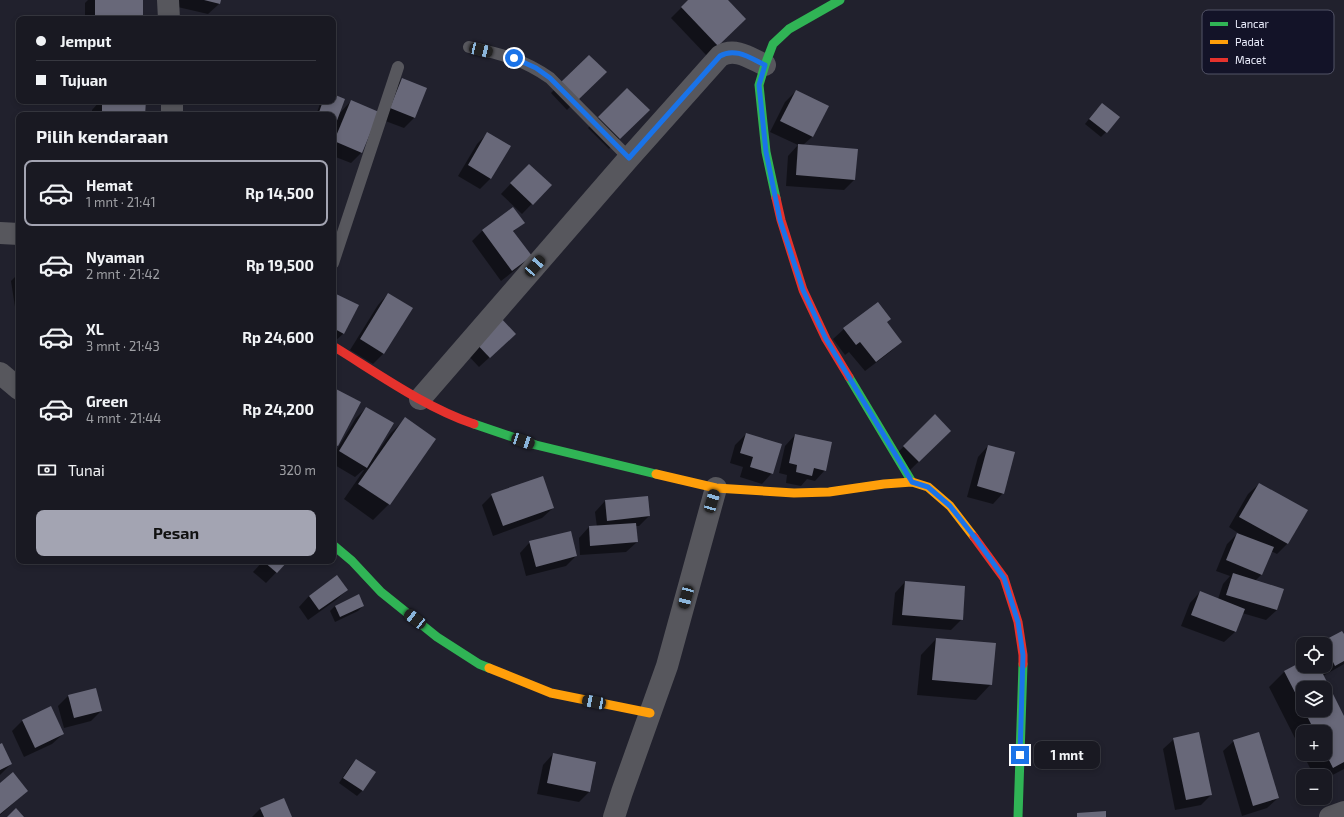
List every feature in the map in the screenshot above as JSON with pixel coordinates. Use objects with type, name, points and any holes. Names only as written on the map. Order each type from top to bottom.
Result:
[{"type":"street","points":[[168,0],[169,16]]},
{"type":"street","points":[[840,0],[789,29],[773,44],[759,85],[766,152],[780,220],[803,290],[826,339],[912,482]]},
{"type":"street","points":[[420,399],[629,158],[720,56],[727,52],[735,52],[765,65]]},
{"type":"street","points":[[0,233],[16,234]]},
{"type":"street","points":[[336,348],[420,399],[459,419],[536,445],[716,488],[794,493],[829,492],[884,484],[912,482],[928,487],[950,506],[1004,578],[1018,622],[1023,655],[1018,817]]},
{"type":"street","points":[[0,373],[16,386]]},
{"type":"street","points":[[614,817],[667,666],[716,488]]},
{"type":"street","points":[[336,548],[352,561],[381,592],[437,636],[479,664],[551,693],[650,713]]},
{"type":"street","points":[[1330,817],[1344,812]]},
{"type":"lane","points":[[469,47],[505,55],[522,61],[541,71],[550,78],[629,158]]},
{"type":"lane","points":[[336,253],[398,67]]},
{"type":"building","points":[[95,0],[143,0],[143,16],[95,16]]},
{"type":"building","points":[[204,0],[221,0],[220,4]]},
{"type":"building","points":[[688,0],[728,0],[746,19],[718,46],[681,7]]},
{"type":"building","points":[[589,55],[607,72],[578,100],[561,82]]},
{"type":"building","points":[[402,78],[427,88],[415,118],[390,108]]},
{"type":"building","points":[[627,88],[650,110],[620,139],[598,117]]},
{"type":"building","points":[[796,90],[829,106],[813,137],[780,121]]},
{"type":"building","points":[[336,95],[345,99],[336,123],[336,112],[319,112],[322,104],[336,104]]},
{"type":"building","points":[[351,100],[379,112],[362,153],[336,142],[336,136]]},
{"type":"building","points":[[1102,103],[1120,117],[1107,133],[1089,119]]},
{"type":"building","points":[[102,104],[146,104],[145,112],[102,112]]},
{"type":"building","points":[[487,132],[511,146],[491,179],[468,165]]},
{"type":"building","points":[[798,144],[858,149],[855,180],[796,175]]},
{"type":"building","points":[[529,164],[552,185],[533,205],[510,183]]},
{"type":"building","points":[[513,207],[525,223],[513,231],[532,256],[512,271],[482,230]]},
{"type":"building","points":[[388,293],[413,308],[384,354],[360,339]]},
{"type":"building","points":[[336,294],[359,305],[344,334],[336,330]]},
{"type":"building","points":[[878,302],[891,319],[887,322],[902,342],[876,362],[860,342],[856,345],[843,328]]},
{"type":"building","points":[[499,316],[516,334],[490,358],[472,339]]},
{"type":"building","points":[[336,389],[361,402],[338,446],[336,445]]},
{"type":"building","points":[[366,407],[394,423],[367,468],[339,451]]},
{"type":"building","points":[[935,414],[951,431],[919,462],[903,446]]},
{"type":"building","points":[[405,417],[436,439],[390,505],[358,484]]},
{"type":"building","points":[[746,433],[782,444],[773,474],[750,467],[753,457],[740,453]]},
{"type":"building","points":[[795,434],[832,442],[826,471],[814,468],[812,476],[796,472],[797,465],[789,463]]},
{"type":"building","points":[[988,445],[1015,452],[1004,494],[977,486]]},
{"type":"building","points":[[543,476],[554,508],[503,526],[491,494]]},
{"type":"building","points":[[1259,483],[1308,510],[1288,544],[1239,517]]},
{"type":"building","points":[[648,496],[650,516],[607,521],[605,500]]},
{"type":"building","points":[[636,523],[638,542],[590,546],[589,526]]},
{"type":"building","points":[[571,531],[577,556],[536,567],[529,541]]},
{"type":"building","points":[[1237,533],[1274,547],[1262,575],[1226,560]]},
{"type":"building","points":[[266,564],[285,564],[277,573]]},
{"type":"building","points":[[1233,573],[1284,589],[1277,610],[1226,595]]},
{"type":"building","points":[[337,575],[348,590],[319,610],[309,596]]},
{"type":"building","points":[[905,581],[965,586],[963,620],[902,615]]},
{"type":"building","points":[[1200,591],[1245,609],[1236,632],[1191,615]]},
{"type":"building","points":[[359,594],[364,606],[340,617],[335,606]]},
{"type":"building","points":[[1342,631],[1344,634],[1344,661],[1335,666],[1332,660],[1332,637],[1331,637]]},
{"type":"building","points":[[936,638],[996,643],[992,685],[932,680]]},
{"type":"building","points":[[1296,665],[1296,673],[1322,673],[1326,681],[1296,681],[1296,694],[1284,671]]},
{"type":"building","points":[[96,688],[102,711],[74,718],[68,695]]},
{"type":"building","points":[[1332,692],[1344,716],[1344,762],[1333,768],[1330,761],[1332,761],[1332,725],[1312,725],[1308,717],[1332,717]]},
{"type":"building","points":[[51,706],[64,734],[35,748],[22,720]]},
{"type":"building","points":[[1199,732],[1212,795],[1186,800],[1173,738]]},
{"type":"building","points":[[1259,732],[1279,798],[1253,806],[1233,740]]},
{"type":"building","points":[[2,743],[12,764],[0,770],[0,744]]},
{"type":"building","points":[[553,753],[596,762],[590,792],[547,783]]},
{"type":"building","points":[[356,759],[376,772],[363,791],[343,778]]},
{"type":"building","points":[[13,772],[28,791],[0,814],[0,783]]},
{"type":"building","points":[[284,798],[292,817],[264,817],[260,808]]},
{"type":"building","points":[[16,808],[24,817],[7,817]]},
{"type":"building","points":[[1106,811],[1106,817],[1077,817],[1077,813]]},
{"type":"traffic: fast","points":[[776,198],[766,152],[759,85],[765,65],[773,44],[789,29],[840,0]]},
{"type":"traffic: fast","points":[[849,377],[912,482]]},
{"type":"traffic: fast","points":[[474,424],[536,445],[656,474]]},
{"type":"traffic: fast","points":[[336,548],[352,561],[381,592],[437,637],[479,664],[489,668]]},
{"type":"traffic: fast","points":[[1018,817],[1023,664]]},
{"type":"traffic: slow","points":[[656,474],[716,488],[794,493],[829,492],[884,484],[912,482],[928,487],[950,506],[974,537]]},
{"type":"traffic: slow","points":[[489,668],[551,693],[650,713]]},
{"type":"traffic: jam","points":[[776,198],[781,220],[803,290],[826,339],[849,377]]},
{"type":"traffic: jam","points":[[336,348],[438,409],[474,424]]},
{"type":"traffic: jam","points":[[974,537],[1004,578],[1018,622],[1023,664]]},
{"type":"route","points":[[514,58],[536,68],[550,78],[629,158],[720,56],[727,52],[735,52],[765,65],[759,85],[766,152],[780,220],[803,290],[826,339],[912,482],[928,487],[950,506],[1004,578],[1018,622],[1023,655],[1020,755]]}]
